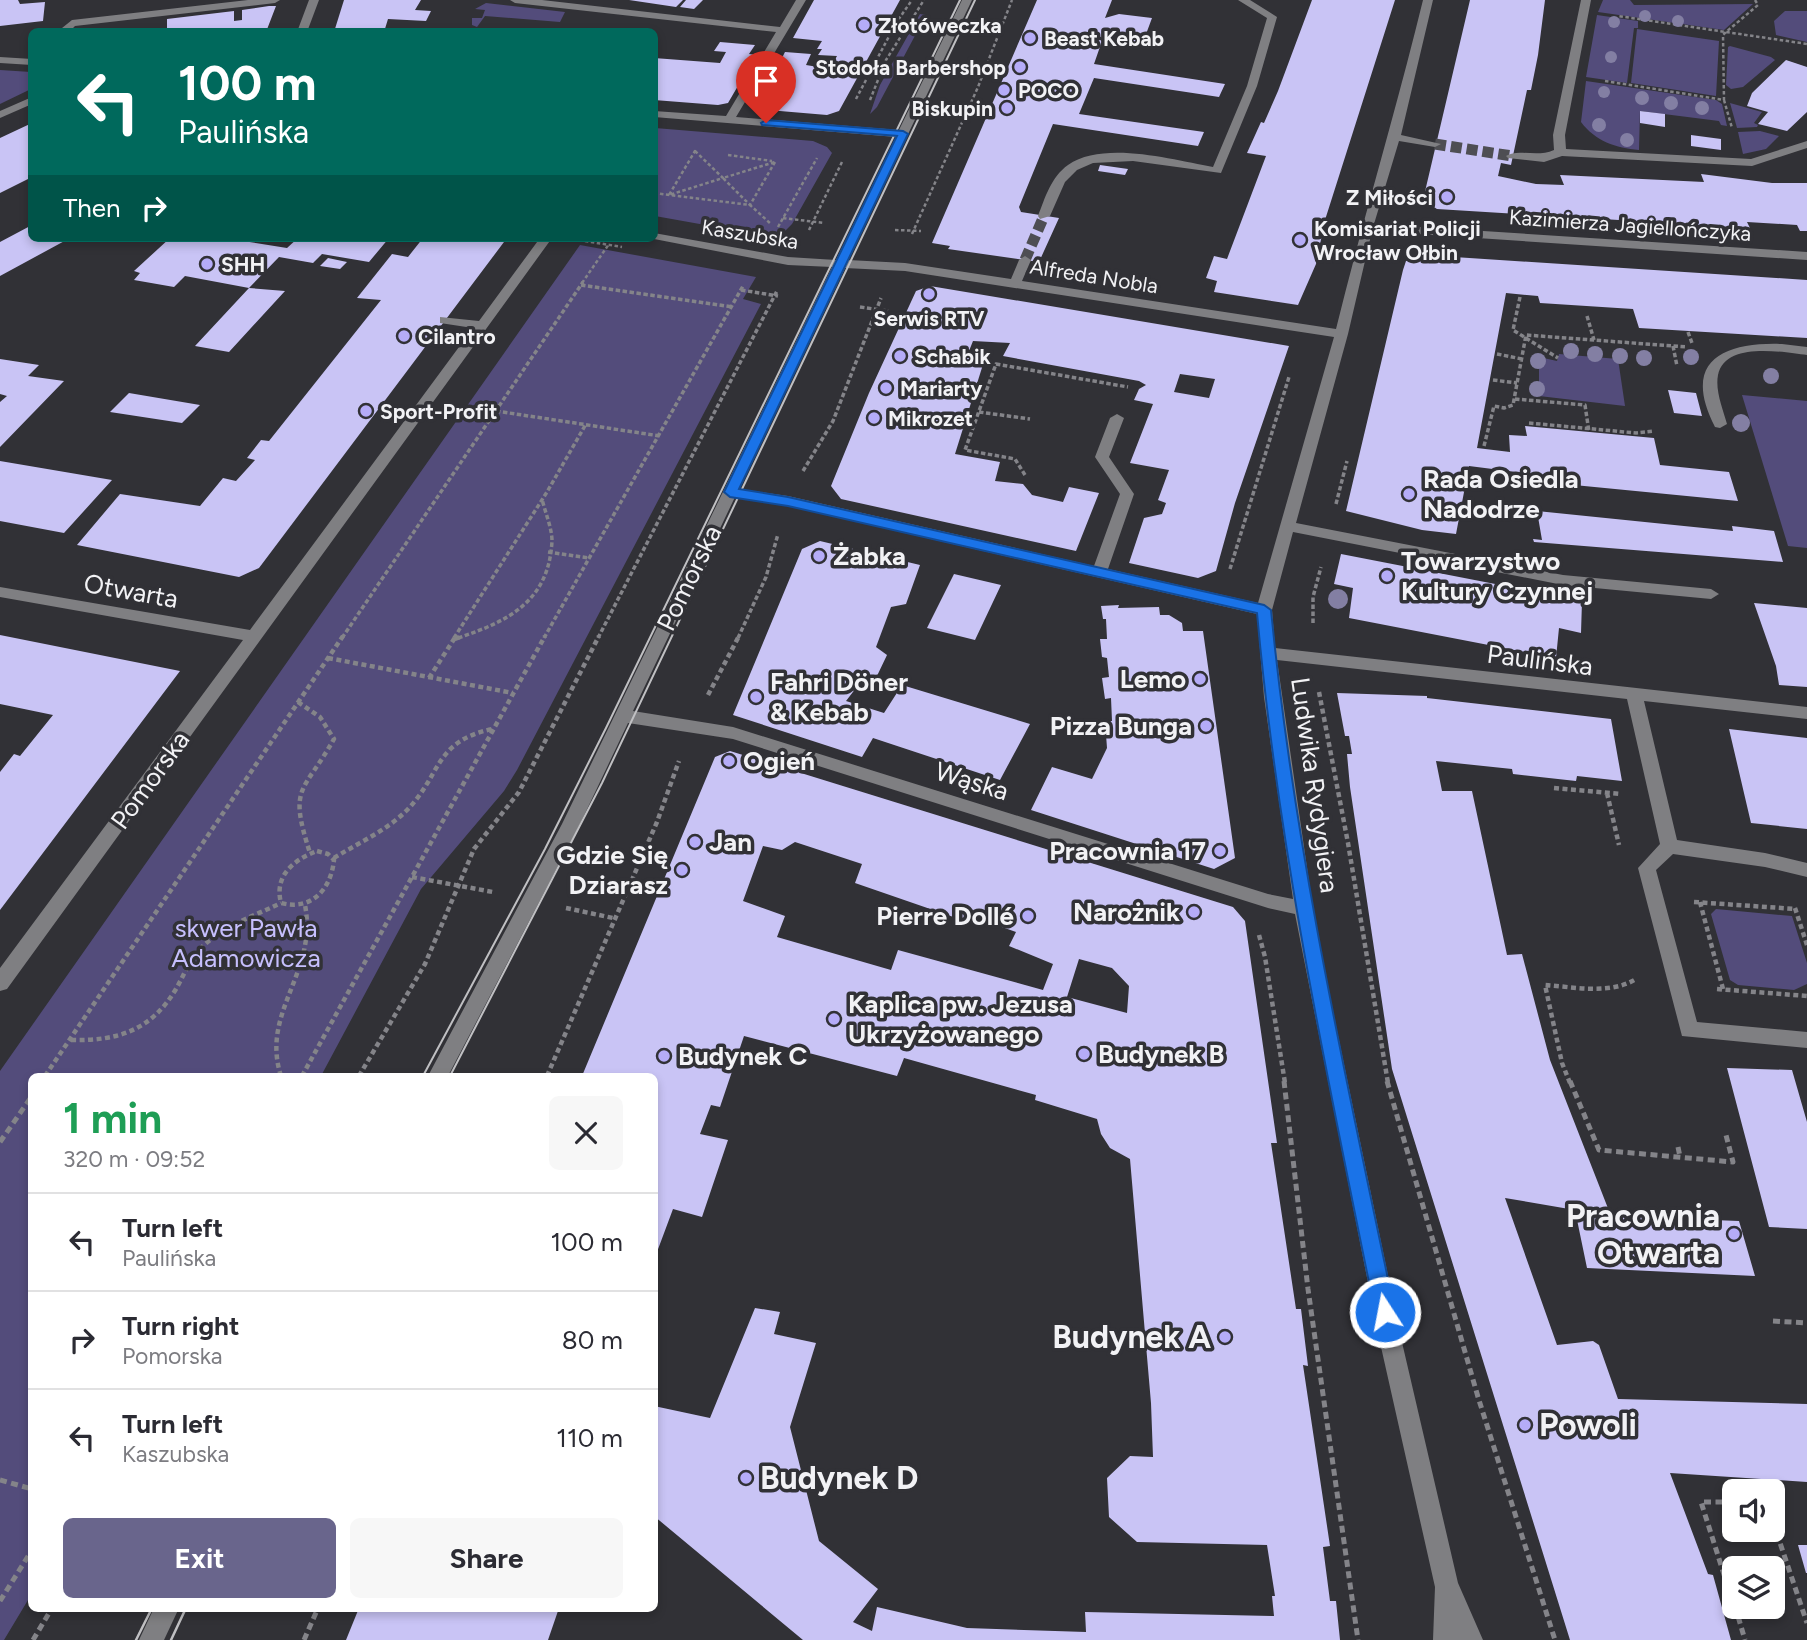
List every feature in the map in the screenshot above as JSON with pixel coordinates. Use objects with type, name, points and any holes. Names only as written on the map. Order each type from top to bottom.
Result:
[{"type":"street","points":[[66,28],[72,23],[275,0]]},
{"type":"street","points":[[304,28],[314,0]]},
{"type":"street","points":[[515,0],[782,30]]},
{"type":"street","points":[[729,120],[801,0]]},
{"type":"street","name":"Pomorska","points":[[440,1073],[571,824],[967,0]]},
{"type":"street","points":[[1044,215],[1060,179],[1083,162],[1117,156],[1217,172],[1252,86],[1272,17],[1243,0]]},
{"type":"street","name":"Ludwika Rydygiera","points":[[1428,0],[1394,137],[1367,227],[1341,334],[1264,610],[1267,653],[1303,908],[1390,1338],[1446,1585],[1471,1640]]},
{"type":"street","points":[[1560,152],[1559,135],[1584,5]]},
{"type":"street","points":[[0,60],[28,61]]},
{"type":"street","points":[[0,115],[28,102]]},
{"type":"street","points":[[658,114],[903,134]]},
{"type":"street","points":[[1394,137],[1435,144]]},
{"type":"street","points":[[1513,156],[1544,159],[1560,152],[1752,163],[1807,144]]},
{"type":"street","name":"Kazimierza Jagiellończyka","points":[[1367,227],[1807,256]]},
{"type":"street","name":"Kaszubska","points":[[658,238],[761,257],[839,265]]},
{"type":"street","name":"Pomorska","points":[[0,983],[543,242]]},
{"type":"street","points":[[1015,284],[1025,260]]},
{"type":"street","name":"Alfreda Nobla","points":[[839,265],[890,267],[1015,284],[1341,334]]},
{"type":"street","points":[[445,320],[482,325]]},
{"type":"street","points":[[1720,424],[1710,384],[1711,372],[1718,361],[1729,354],[1746,349],[1768,347],[1807,351]]},
{"type":"street","points":[[1099,574],[1127,494],[1102,457],[1117,418]]},
{"type":"street","points":[[730,492],[788,501],[1264,610]]},
{"type":"street","points":[[1286,526],[1563,580],[1711,594]]},
{"type":"street","name":"Otwarta","points":[[0,592],[254,636]]},
{"type":"street","name":"Paulińska","points":[[1267,653],[1807,713]]},
{"type":"street","points":[[1635,696],[1669,846]]},
{"type":"street","name":"Wąska","points":[[623,716],[733,733],[1253,896],[1303,908]]},
{"type":"street","points":[[1669,846],[1765,860],[1807,870]]},
{"type":"street","points":[[1669,846],[1647,868],[1689,1030],[1807,1040]]},
{"type":"street","name":"Ludwika Rydygiera","points":[[1445,1640],[1446,1585]]},
{"type":"street","points":[[151,1640],[165,1612]]},
{"type":"path","points":[[856,99],[896,23],[912,0]]},
{"type":"path","points":[[866,108],[874,85],[906,25],[924,0]]},
{"type":"path","points":[[548,1073],[657,822],[691,727],[754,608],[768,572],[788,501],[833,421],[877,309],[890,267],[914,231],[1012,0]]},
{"type":"path","points":[[1570,76],[1724,100],[1721,87],[1723,35],[1758,5],[1755,0]]},
{"type":"path","points":[[1584,5],[1726,32],[1807,44]]},
{"type":"path","points":[[669,195],[695,151],[777,230],[821,151]]},
{"type":"path","points":[[361,1073],[425,964],[474,849],[519,792],[555,724],[780,286],[777,279],[825,201],[847,152]]},
{"type":"path","points":[[669,195],[775,162],[750,205]]},
{"type":"path","points":[[658,194],[750,205]]},
{"type":"path","points":[[47,1073],[609,244],[596,242]]},
{"type":"path","points":[[304,1073],[513,693],[761,257]]},
{"type":"path","points":[[581,285],[733,307]]},
{"type":"path","points":[[1520,297],[1513,330],[1526,334],[1718,349],[1729,354]]},
{"type":"path","points":[[1587,316],[1594,340]]},
{"type":"path","points":[[1526,334],[1558,358]]},
{"type":"path","points":[[1484,446],[1494,406],[1510,408],[1514,399],[1526,334]]},
{"type":"path","points":[[1497,354],[1522,359]]},
{"type":"path","points":[[1025,475],[1015,459],[965,450],[996,364],[1130,387],[1117,418]]},
{"type":"path","points":[[1224,577],[1230,569],[1292,369]]},
{"type":"path","points":[[1493,380],[1517,383]]},
{"type":"path","points":[[1514,399],[1585,405],[1589,430]]},
{"type":"path","points":[[496,411],[660,436]]},
{"type":"path","points":[[979,412],[1030,419]]},
{"type":"path","points":[[1530,423],[1589,430],[1636,433],[1654,431]]},
{"type":"path","points":[[429,678],[586,424]]},
{"type":"path","points":[[1316,634],[1313,624],[1313,597],[1347,458]]},
{"type":"path","points":[[454,639],[496,625],[528,602],[545,580],[552,539],[542,499]]},
{"type":"path","points":[[548,552],[589,558]]},
{"type":"path","points":[[328,658],[513,693]]},
{"type":"path","points":[[1315,659],[1385,1074],[1478,1397],[1555,1640]]},
{"type":"path","points":[[298,702],[313,708],[326,722],[334,739],[301,788],[298,810],[310,853]]},
{"type":"path","points":[[334,858],[388,827],[407,810],[420,796],[438,760],[461,736],[493,729]]},
{"type":"path","points":[[1554,788],[1656,796]]},
{"type":"path","points":[[1607,793],[1615,833],[1620,843],[1620,856]]},
{"type":"path","points":[[281,904],[278,887],[282,874],[293,863],[317,851],[334,858]]},
{"type":"path","points":[[70,1040],[113,1038],[162,1012],[184,971],[201,948],[225,930],[281,904],[297,907],[305,905],[325,890],[332,878],[334,858]]},
{"type":"path","points":[[1253,896],[1287,1105],[1308,1289],[1358,1640]]},
{"type":"path","points":[[1723,989],[1700,902],[1796,909]]},
{"type":"path","points":[[280,1073],[275,1053],[278,1024],[304,959],[310,918],[305,905]]},
{"type":"path","points":[[1726,1135],[1733,1162],[1599,1150],[1562,1063],[1545,985],[1629,985],[1646,968],[1678,985],[1807,996]]},
{"type":"path","points":[[0,1142],[28,1102]]},
{"type":"path","points":[[1678,1147],[1680,1157]]},
{"type":"path","points":[[1773,1321],[1807,1322]]},
{"type":"path","points":[[0,1480],[28,1488]]},
{"type":"path","points":[[1722,1502],[1701,1502],[1722,1568]]},
{"type":"path","points":[[1780,1542],[1807,1623]]},
{"type":"path","points":[[0,1601],[28,1556]]},
{"type":"path","points":[[33,1640],[50,1612]]},
{"type":"path","points":[[304,1640],[316,1612]]},
{"type":"path","points":[[1738,1619],[1745,1640]]},
{"type":"green space","points":[[1603,0],[1630,0],[1634,5],[1753,4],[1724,30],[1598,12]]},
{"type":"green space","points":[[486,3],[565,12],[560,22],[485,16],[477,27],[472,25],[472,18],[482,18],[485,10],[475,9]]},
{"type":"green space","points":[[1785,11],[1807,11],[1807,42],[1776,35],[1774,21]]},
{"type":"green space","points":[[920,14],[926,15],[877,107],[870,114],[880,85]]},
{"type":"green space","points":[[1597,15],[1638,21],[1638,28],[1634,28],[1627,83],[1586,77]]},
{"type":"green space","points":[[1637,29],[1719,41],[1716,96],[1631,83]]},
{"type":"green space","points":[[1730,46],[1775,60],[1743,87],[1731,89],[1726,85]]},
{"type":"green space","points":[[0,70],[28,72],[28,90],[0,104]]},
{"type":"green space","points":[[1586,81],[1716,100],[1722,104],[1727,126],[1721,125],[1719,121],[1640,111],[1639,150],[1614,145],[1599,139],[1581,122]]},
{"type":"green space","points":[[1730,103],[1762,112],[1754,123],[1757,127],[1737,128]]},
{"type":"green space","points":[[658,128],[813,141],[827,147],[832,153],[792,224],[778,238],[658,217]]},
{"type":"green space","points":[[1760,131],[1779,136],[1766,149],[1743,154],[1738,132]]},
{"type":"green space","name":"skwer Pawła Adamowicza","points":[[580,245],[756,277],[743,299],[761,304],[517,770],[504,791],[421,889],[323,1073],[28,1073],[28,1600],[4,1640],[0,1640],[0,1071]]},
{"type":"green space","points":[[1559,354],[1618,359],[1625,406],[1539,396],[1539,357],[1557,361]]},
{"type":"green space","points":[[1742,395],[1807,401],[1807,548],[1788,546]]},
{"type":"green space","points":[[1716,909],[1792,916],[1807,963],[1807,984],[1794,990],[1738,985],[1730,980],[1711,914]]},
{"type":"building","points":[[0,0],[18,0],[20,4],[45,2],[43,21],[0,26]]},
{"type":"building","points":[[344,0],[421,0],[415,10],[431,11],[426,21],[388,19],[385,28],[335,28]]},
{"type":"building","points":[[629,0],[683,0],[676,7]]},
{"type":"building","points":[[686,0],[703,0],[694,9],[680,7]]},
{"type":"building","points":[[814,0],[900,0],[839,111],[827,115],[756,109],[785,52],[811,54],[806,65],[830,69],[837,56],[818,55],[822,49],[817,49],[822,41],[793,38]]},
{"type":"building","points":[[1037,0],[1112,0],[1105,18],[1119,14],[1152,18],[1142,45],[1108,41],[1099,36],[1098,39],[1102,41],[1094,64],[1225,84],[1219,97],[1094,78],[1079,114],[1204,132],[1198,146],[1053,124],[1019,207],[1021,212],[1059,218],[1039,262],[948,249],[950,246],[932,243]]},
{"type":"building","points":[[1312,0],[1395,0],[1325,220],[1316,264],[1298,305],[1214,292],[1217,281],[1206,278],[1214,256],[1227,259],[1266,156],[1247,153],[1278,91]]},
{"type":"building","points":[[1470,0],[1545,0],[1531,90],[1527,90],[1511,165],[1501,163],[1498,176],[1536,184],[1564,185],[1560,175],[1704,182],[1701,174],[1772,183],[1807,183],[1807,231],[1800,231],[1797,225],[1747,222],[1750,228],[1437,209],[1423,200]]},
{"type":"building","points":[[276,6],[268,28],[167,28],[167,19],[234,11],[234,21],[242,20],[242,10]]},
{"type":"building","points":[[720,42],[755,45],[749,54],[756,55],[728,103],[718,105],[658,100],[658,58],[720,63],[726,52],[714,51]]},
{"type":"building","points":[[1786,60],[1807,67],[1807,112],[1787,131],[1758,124],[1768,112],[1747,106],[1752,93]]},
{"type":"building","points":[[1640,111],[1665,114],[1665,127],[1640,123]]},
{"type":"building","points":[[28,125],[28,179],[0,193],[0,138]]},
{"type":"building","points":[[1691,135],[1721,139],[1721,150],[1691,146]]},
{"type":"building","points":[[1100,165],[1128,169],[1125,175],[1098,171]]},
{"type":"building","points":[[28,227],[28,242],[63,242],[0,276],[0,242]]},
{"type":"building","name":"SHH","points":[[166,242],[249,242],[287,248],[294,242],[386,242],[369,262],[322,254],[313,263],[279,257],[249,288],[185,276],[174,287],[134,280],[140,273],[134,271]]},
{"type":"building","points":[[420,242],[504,242],[259,568],[239,577],[77,545],[120,494],[200,506],[223,478],[236,481],[255,460],[247,458],[261,440],[269,441],[381,300],[357,298],[392,254],[408,257]]},
{"type":"building","points":[[1424,255],[1807,280],[1807,338],[1639,328],[1633,309],[1540,303],[1538,296],[1506,293],[1477,448],[1510,452],[1509,435],[1527,436],[1525,426],[1654,438],[1660,465],[1729,472],[1738,501],[1533,481],[1532,474],[1469,466],[1456,534],[1422,530],[1346,511],[1403,270],[1406,261]]},
{"type":"building","points":[[328,258],[347,262],[340,269],[320,266]]},
{"type":"building","points":[[930,286],[1289,346],[1235,503],[1216,571],[1198,578],[1129,563],[1144,518],[1162,514],[1166,503],[1158,500],[1169,470],[1130,463],[1153,404],[1134,400],[1139,389],[1146,385],[1139,381],[1003,356],[1010,343],[973,341],[967,356],[985,358],[955,454],[1000,462],[995,481],[1023,484],[1032,495],[1063,502],[1069,487],[1099,493],[1076,551],[841,499],[831,486],[869,393],[916,291]],"holes":[[[1180,374],[1215,379],[1209,398],[1174,392]]]},
{"type":"building","points":[[249,288],[285,291],[229,352],[195,346]]},
{"type":"building","points":[[0,359],[39,365],[28,376],[64,381],[0,447],[0,402],[7,396],[0,394]]},
{"type":"building","points":[[1668,390],[1696,393],[1702,416],[1674,413]]},
{"type":"building","points":[[129,393],[200,405],[182,423],[110,412]]},
{"type":"building","points":[[0,461],[112,480],[64,533],[0,521]]},
{"type":"building","points":[[1537,511],[1733,531],[1732,526],[1774,531],[1783,562],[1534,542],[1533,539],[1542,540]]},
{"type":"building","points":[[820,541],[920,565],[906,604],[891,607],[876,647],[887,655],[876,678],[866,675],[846,701],[884,713],[902,685],[1030,724],[1000,780],[873,738],[862,757],[733,715],[802,549]]},
{"type":"building","points":[[1341,554],[1582,601],[1581,633],[1559,628],[1556,658],[1349,618],[1353,588],[1334,584]]},
{"type":"building","points":[[954,574],[1001,585],[975,640],[927,628]]},
{"type":"building","points":[[1754,603],[1807,608],[1807,687],[1779,685],[1776,666]]},
{"type":"building","points":[[1119,605],[1118,608],[1159,607],[1160,615],[1169,615],[1182,623],[1183,631],[1203,631],[1235,858],[1214,869],[1031,810],[1052,767],[1092,779],[1107,748],[1105,721],[1112,721],[1111,698],[1105,699],[1102,678],[1109,677],[1107,658],[1102,657],[1100,639],[1107,639],[1106,619],[1103,619],[1101,606]]},
{"type":"building","points":[[0,635],[180,671],[0,910],[0,772],[14,754],[20,756],[53,715],[0,704]]},
{"type":"building","points":[[1337,693],[1427,696],[1611,719],[1622,781],[1577,776],[1576,781],[1513,774],[1512,769],[1436,761],[1442,791],[1472,791],[1507,955],[1522,954],[1550,1060],[1611,1216],[1739,1221],[1755,1276],[1587,1268],[1575,1210],[1505,1198],[1557,1345],[1593,1341],[1599,1345],[1618,1399],[1807,1404],[1807,1482],[1670,1473],[1708,1574],[1713,1575],[1722,1608],[1722,1619],[1725,1619],[1731,1640],[1570,1640],[1392,1069],[1350,787],[1347,754],[1352,754],[1349,736],[1345,736]]},
{"type":"building","points":[[1729,729],[1807,738],[1807,829],[1751,823]]},
{"type":"building","points":[[730,751],[1233,907],[1245,921],[1277,1143],[1271,1143],[1296,1309],[1301,1309],[1308,1366],[1303,1365],[1330,1546],[1323,1547],[1330,1601],[1336,1601],[1340,1640],[803,1640],[658,1519],[658,1407],[710,1418],[755,1308],[780,1312],[774,1334],[816,1343],[790,1427],[819,1541],[878,1589],[853,1622],[872,1631],[877,1607],[967,1628],[1086,1632],[1085,1612],[1274,1616],[1272,1596],[1275,1596],[1267,1545],[1137,1542],[1109,1517],[1107,1478],[1130,1456],[1153,1457],[1151,1403],[1130,1159],[1110,1148],[1101,1134],[1097,1119],[1035,1100],[1036,1095],[904,1058],[897,1076],[744,1036],[720,1107],[711,1105],[700,1134],[728,1140],[702,1217],[673,1209],[658,1249],[658,1073],[583,1073],[715,757]],"holes":[[[795,842],[862,864],[855,883],[965,921],[968,915],[1016,932],[1009,946],[1053,964],[1043,990],[898,950],[891,970],[777,937],[785,916],[743,901],[763,846],[782,850]],[[1079,959],[1112,968],[1129,986],[1127,1013],[1067,997]]]},
{"type":"building","points":[[1727,1068],[1792,1070],[1807,1122],[1807,1229],[1769,1227]]},
{"type":"building","points":[[1798,1545],[1807,1545],[1807,1573],[1806,1573]]},
{"type":"building","points":[[357,1612],[558,1612],[548,1640],[346,1640]]},
{"type":"tunnel","points":[[1435,144],[1512,156]]},
{"type":"tunnel","points":[[1025,260],[1044,216]]},
{"type":"tram line","points":[[425,1073],[545,849],[606,728],[960,0]]},
{"type":"tram line","points":[[452,1073],[602,783],[975,0]]},
{"type":"tram line","points":[[136,1640],[150,1612]]},
{"type":"tram line","points":[[171,1640],[184,1612]]},
{"type":"place","name":"Złotóweczka","points":[[864,25]]},
{"type":"place","name":"Beast Kebab","points":[[1030,38]]},
{"type":"place","name":"Stodoła Barbershop","points":[[1020,67]]},
{"type":"place","name":"POCO","points":[[1004,90]]},
{"type":"place","name":"Biskupin","points":[[1007,108]]},
{"type":"place","name":"Z Miłości","points":[[1447,197]]},
{"type":"place","name":"Komisariat Policji Wrocław Ołbin","points":[[1300,240]]},
{"type":"place","name":"SHH","points":[[207,264]]},
{"type":"place","name":"Serwis RTV","points":[[929,294]]},
{"type":"place","name":"Cilantro","points":[[404,336]]},
{"type":"place","name":"Schabik","points":[[900,356]]},
{"type":"place","name":"Mariarty","points":[[886,388]]},
{"type":"place","name":"Sport-Profit","points":[[366,411]]},
{"type":"place","name":"Mikrozet","points":[[874,418]]},
{"type":"place","name":"Rada Osiedla Nadodrze","points":[[1409,494]]},
{"type":"place","name":"Żabka","points":[[819,556]]},
{"type":"place","name":"Towarzystwo Kultury Czynnej","points":[[1387,576]]},
{"type":"place","name":"Lemo","points":[[1200,679]]},
{"type":"place","name":"Fahri Döner & Kebab","points":[[756,697]]},
{"type":"place","name":"Pizza Bunga","points":[[1206,726]]},
{"type":"place","name":"Ogień","points":[[729,761]]},
{"type":"place","name":"Jan","points":[[695,842]]},
{"type":"place","name":"Pracownia 17","points":[[1220,851]]},
{"type":"place","name":"Gdzie Się Dziarasz","points":[[682,870]]},
{"type":"place","name":"Narożnik","points":[[1194,912]]},
{"type":"place","name":"Pierre Dollé","points":[[1028,916]]},
{"type":"place","name":"Kaplica pw. Jezusa Ukrzyżowanego","points":[[834,1019]]},
{"type":"place","name":"Budynek B","points":[[1084,1054]]},
{"type":"place","name":"Budynek C","points":[[664,1056]]},
{"type":"place","name":"Pracownia Otwarta","points":[[1734,1234]]},
{"type":"place","name":"Budynek A","points":[[1225,1337]]},
{"type":"place","name":"Powoli","points":[[1525,1425]]},
{"type":"place","name":"Budynek D","points":[[746,1478]]},
{"type":"route","points":[[766,123],[903,134],[730,492],[788,501],[1264,610],[1272,697],[1307,930],[1385,1312]]}]
